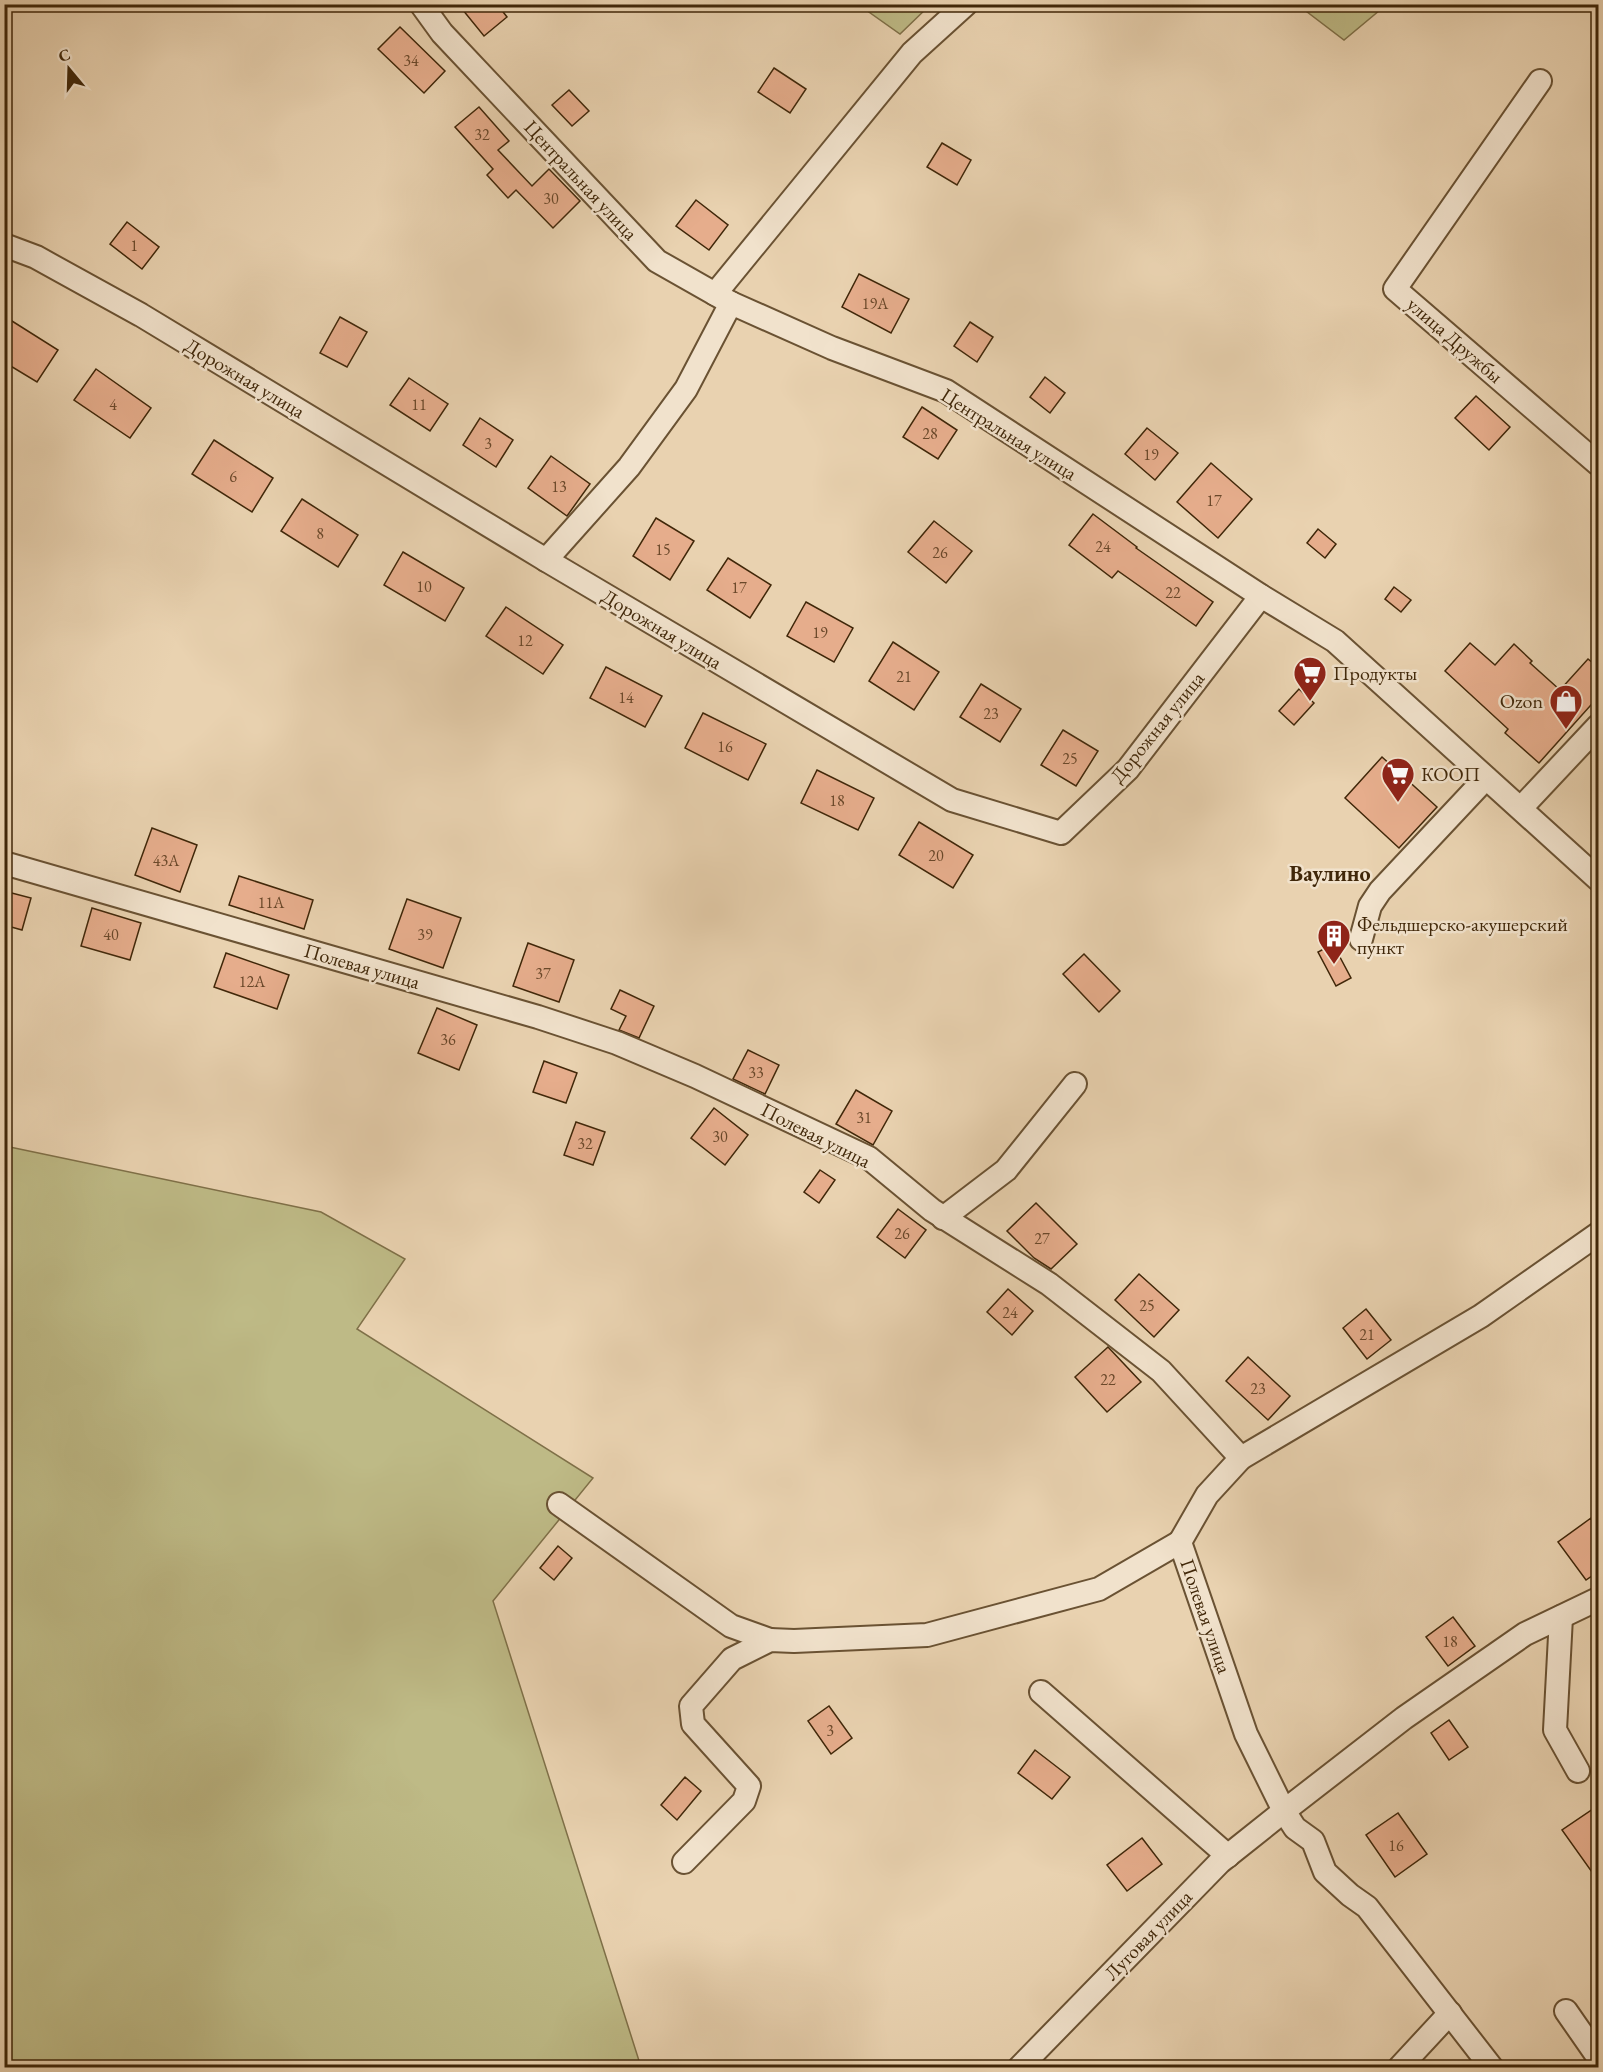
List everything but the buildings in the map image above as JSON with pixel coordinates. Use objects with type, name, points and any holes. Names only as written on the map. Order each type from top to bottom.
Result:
[{"type":"street","name":"Центральная улица","points":[[421,4],[442,33],[657,261],[723,299],[832,348],[946,391],[1261,596],[1335,641],[1599,879]]},
{"type":"street","points":[[546,560],[636,459],[686,389],[723,299],[912,53],[966,4]]},
{"type":"street","name":"улица Дружбы","points":[[1540,81],[1395,289],[1599,464]]},
{"type":"street","name":"Дорожная улица","points":[[4,245],[36,257],[141,315],[546,560],[952,800],[1061,833],[1128,769],[1261,596]]},
{"type":"street","points":[[1521,808],[1599,726]]},
{"type":"street","points":[[1361,939],[1370,906],[1380,891],[1486,778]]},
{"type":"street","name":"Полевая улица","points":[[4,863],[538,1017],[617,1042],[695,1076],[869,1158],[943,1218],[1049,1284],[1161,1371],[1241,1458],[1207,1495],[1180,1542],[1246,1734],[1284,1811],[1295,1828],[1313,1841],[1325,1872],[1367,1907],[1492,2067]]},
{"type":"street","points":[[943,1218],[1005,1170],[1075,1084]]},
{"type":"street","points":[[1241,1458],[1481,1316],[1599,1234]]},
{"type":"street","points":[[559,1504],[731,1626],[770,1640],[927,1635],[1099,1589],[1180,1542]]},
{"type":"street","points":[[1284,1811],[1404,1718],[1525,1634],[1599,1599]]},
{"type":"street","points":[[1561,1617],[1555,1730],[1578,1771]]},
{"type":"street","points":[[684,1862],[744,1801],[749,1786],[693,1724],[691,1706],[732,1659],[770,1640]]},
{"type":"street","points":[[1041,1692],[1228,1856]]},
{"type":"street","name":"Луговая улица","points":[[1019,2067],[1228,1856],[1284,1811]]},
{"type":"street","points":[[1566,2011],[1599,2057]]},
{"type":"street","points":[[1399,2067],[1450,2013]]},
{"type":"shaded area","points":[[859,5],[930,5],[900,34]]},
{"type":"shaded area","points":[[1298,5],[1386,5],[1344,40]]},
{"type":"shaded area","points":[[5,1146],[321,1212],[405,1259],[357,1329],[593,1478],[493,1601],[641,2067],[5,2068]]},
{"type":"place","name":"Продукты","points":[[1310,702]]},
{"type":"place","name":"Ozon","points":[[1566,730]]},
{"type":"place","name":"КООП","points":[[1398,803]]},
{"type":"place","name":"Фельдшерско-акушерский пункт","points":[[1334,965]]},
{"type":"district","name":"Ваулино","points":[[1330,873]]}]
